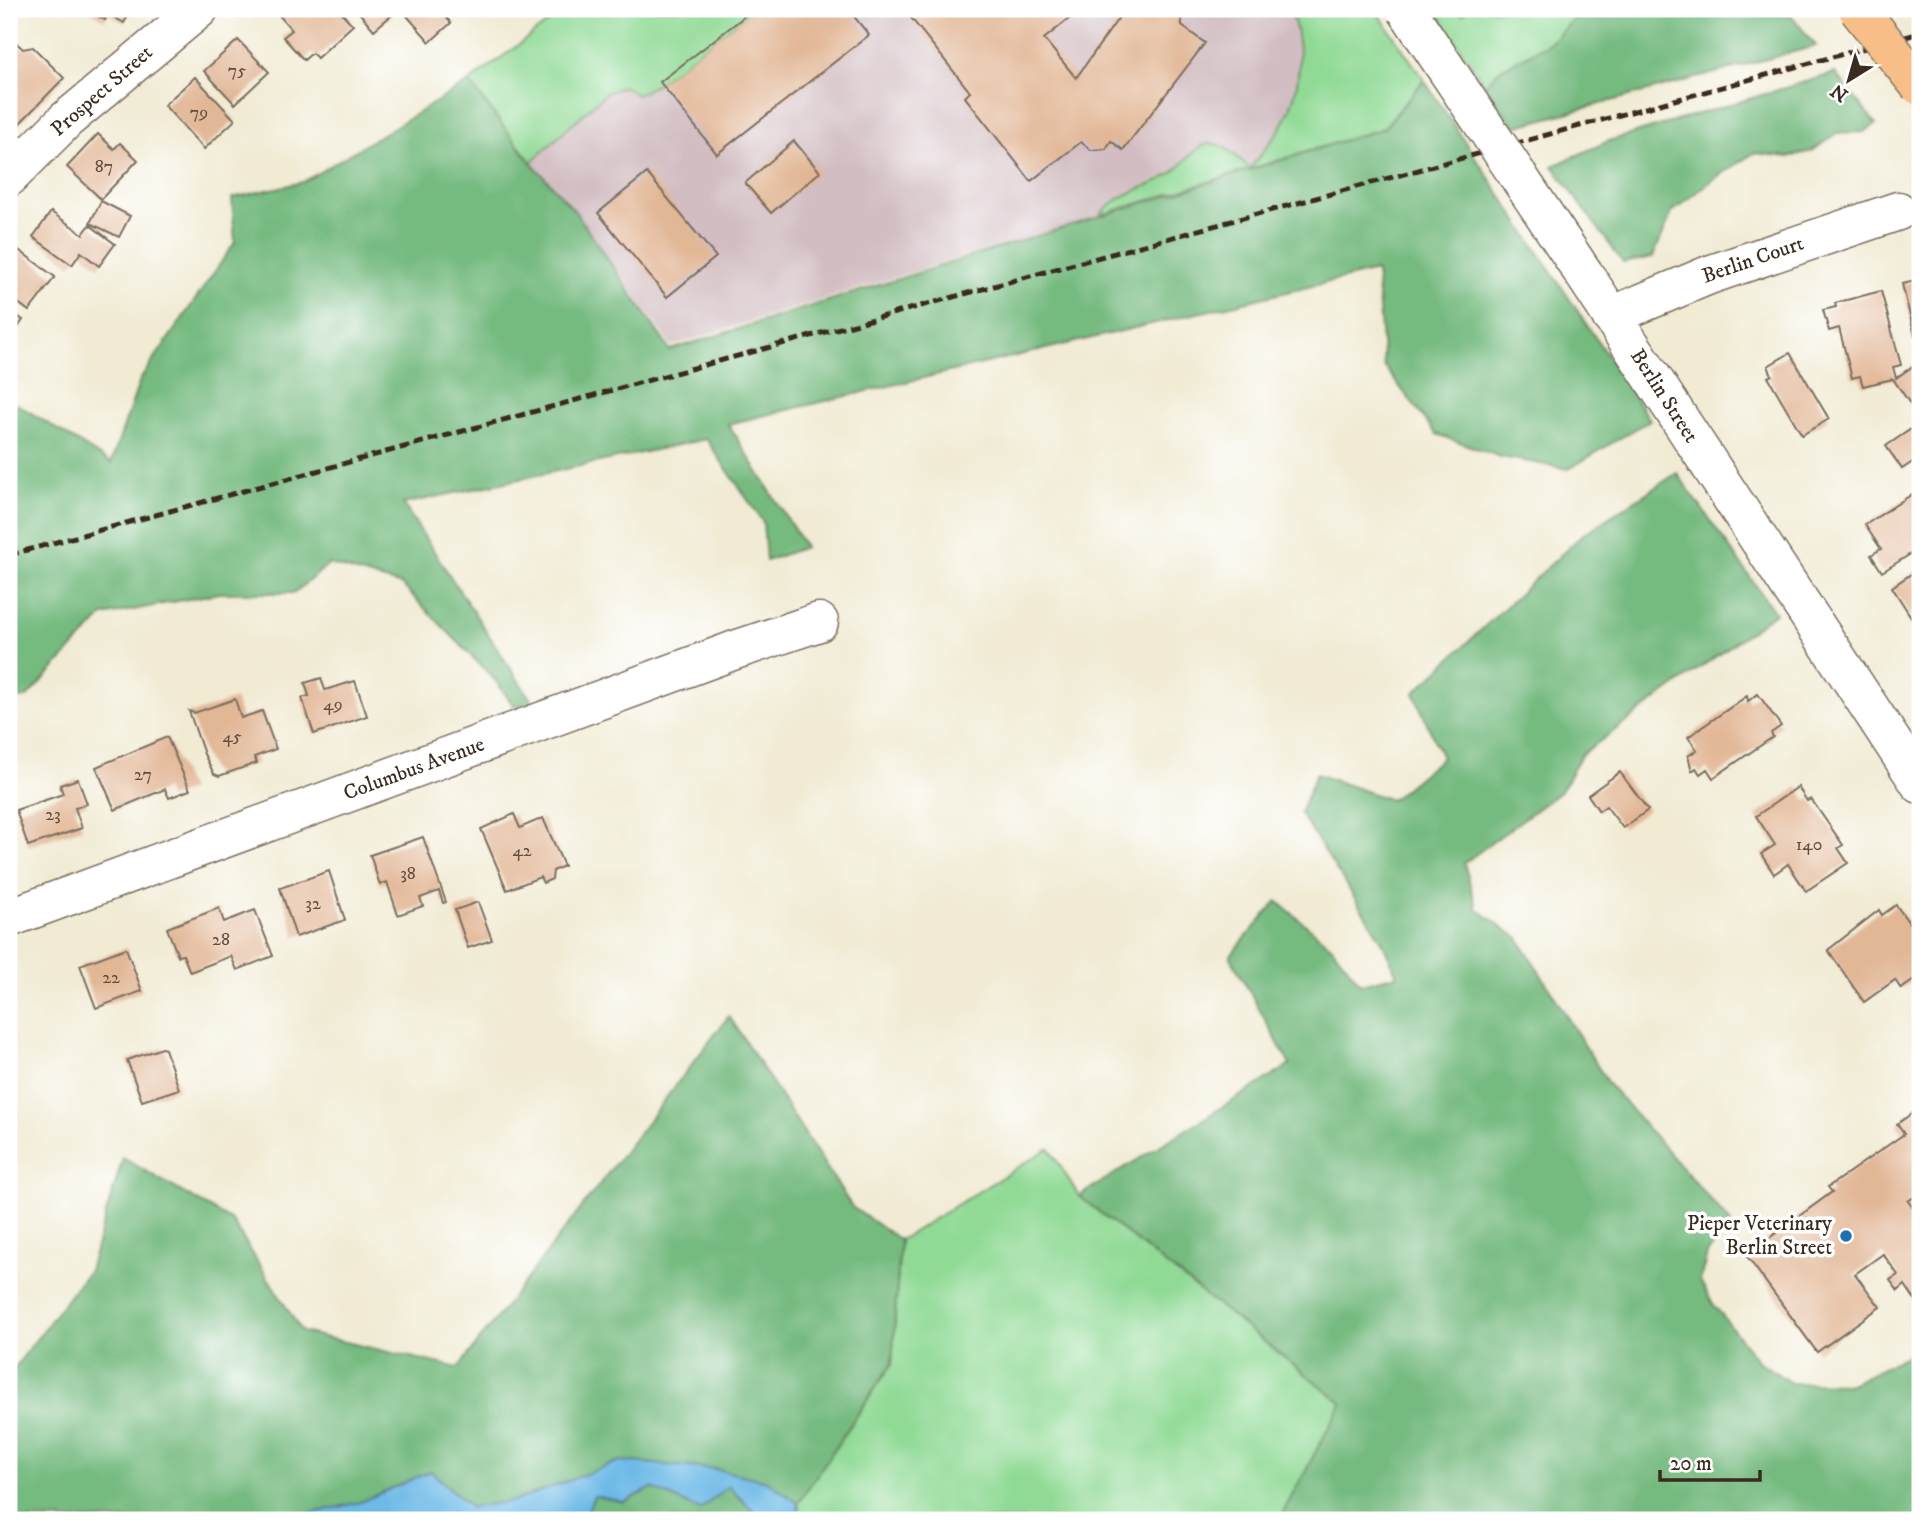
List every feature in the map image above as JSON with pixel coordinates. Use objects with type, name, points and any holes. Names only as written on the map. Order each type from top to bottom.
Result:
[{"type":"main road","points":[[1858,9],[1920,86]]},
{"type":"street","name":"Prospect Street","points":[[9,177],[66,121],[199,9]]},
{"type":"street","name":"Berlin Street","points":[[1406,9],[1920,783]]},
{"type":"street","name":"Berlin Court","points":[[1611,316],[1709,275],[1898,211]]},
{"type":"street","name":"Columbus Avenue","points":[[9,918],[735,650],[819,622]]},
{"type":"shaded area","points":[[566,9],[1375,9],[1424,80],[1250,168],[1230,152],[1199,148],[1174,171],[1110,202],[1100,215],[671,346],[574,210],[531,162],[469,82]]},
{"type":"green space","points":[[566,9],[754,9],[660,82],[637,95],[624,86],[606,93],[531,162],[469,82]]},
{"type":"green space","points":[[1290,9],[1375,9],[1424,80],[1384,128],[1100,215],[1125,195],[1166,177],[1197,149],[1208,144],[1224,147],[1250,168],[1279,130],[1294,97],[1299,52]]},
{"type":"green space","points":[[1434,9],[1458,9],[1462,15],[1468,9],[1584,9],[1550,43],[1501,69],[1485,85]]},
{"type":"green space","points":[[1584,9],[1786,9],[1816,46],[1514,127],[1485,85],[1501,69],[1550,43]]},
{"type":"green space","points":[[1835,73],[1876,124],[1864,132],[1837,133],[1812,151],[1789,157],[1754,153],[1715,178],[1672,212],[1653,257],[1623,263],[1553,166],[1609,141]]},
{"type":"green space","points":[[1424,80],[1650,420],[1569,469],[1501,457],[1436,434],[1384,366],[1376,271],[728,424],[805,547],[766,561],[763,522],[706,439],[403,504],[533,703],[514,706],[495,680],[402,585],[329,564],[294,593],[218,593],[103,616],[27,697],[9,700],[9,415],[17,404],[111,463],[140,380],[235,242],[232,198],[303,182],[469,82],[531,162],[574,210],[670,350],[1384,128]]},
{"type":"green space","points":[[1677,473],[1775,613],[1581,755],[1561,791],[1464,863],[1477,909],[1519,939],[1609,1085],[1731,1223],[1707,1254],[1700,1281],[1714,1305],[1757,1360],[1791,1383],[1851,1384],[1920,1349],[1920,1520],[1279,1520],[1342,1403],[1079,1196],[1290,1065],[1230,956],[1277,901],[1331,946],[1361,984],[1397,975],[1382,941],[1300,813],[1316,774],[1391,800],[1442,758],[1414,693],[1582,535]]},
{"type":"green space","points":[[729,1016],[852,1207],[900,1240],[892,1363],[798,1503],[800,1520],[9,1520],[9,1375],[89,1270],[123,1158],[232,1221],[302,1332],[458,1368]]},
{"type":"green space","points":[[1049,1148],[1079,1196],[1343,1403],[1279,1520],[800,1520],[798,1503],[892,1364],[900,1240]]},
{"type":"water","points":[[620,1461],[715,1469],[767,1481],[798,1503],[800,1520],[756,1520],[756,1514],[728,1486],[700,1510],[652,1488],[624,1502],[594,1496],[584,1520],[282,1520],[360,1502],[431,1471],[470,1507],[515,1501]]},
{"type":"building","points":[[85,9],[132,9],[124,23],[108,14],[105,20]]},
{"type":"building","points":[[281,9],[338,9],[353,25],[317,58],[312,53],[304,60],[283,37],[292,30],[277,13]]},
{"type":"building","points":[[356,9],[399,9],[374,30]]},
{"type":"building","points":[[401,9],[439,9],[451,23],[430,42]]},
{"type":"building","points":[[754,9],[848,9],[869,35],[717,154],[660,82]]},
{"type":"building","points":[[904,9],[1081,9],[1044,39],[1076,78],[1122,13],[1119,9],[1181,9],[1182,26],[1205,43],[1123,150],[1111,141],[1106,149],[1098,150],[1091,150],[1081,142],[1031,181],[965,97],[970,92]]},
{"type":"building","points":[[12,39],[23,49],[33,47],[64,78],[17,126],[9,118],[9,43]]},
{"type":"building","points":[[238,40],[269,72],[235,104],[204,71]]},
{"type":"building","points":[[195,77],[235,120],[204,149],[164,105]]},
{"type":"building","points":[[98,134],[114,149],[120,143],[138,160],[101,199],[67,167]]},
{"type":"building","points":[[794,141],[820,172],[771,213],[745,183]]},
{"type":"building","points":[[647,173],[716,257],[667,297],[598,213]]},
{"type":"building","points":[[101,201],[130,216],[119,237],[90,223]]},
{"type":"building","points":[[51,212],[83,234],[90,225],[115,244],[99,266],[81,252],[72,265],[33,237]]},
{"type":"building","points":[[16,248],[55,277],[29,311],[9,296],[9,257]]},
{"type":"building","points":[[1920,276],[1920,334],[1915,336],[1902,284],[1916,281],[1915,277]]},
{"type":"building","points":[[1881,291],[1901,365],[1893,367],[1896,378],[1920,361],[1920,418],[1893,379],[1863,386],[1860,376],[1852,378],[1839,328],[1829,331],[1823,310],[1836,307],[1835,303]]},
{"type":"building","points":[[9,310],[23,320],[9,340]]},
{"type":"building","points":[[1790,353],[1829,419],[1802,435],[1768,377],[1772,375],[1768,366]]},
{"type":"building","points":[[1920,423],[1920,457],[1902,469],[1886,446]]},
{"type":"building","points":[[1920,489],[1920,548],[1882,572],[1871,555],[1881,549],[1865,525]]},
{"type":"building","points":[[1920,568],[1920,631],[1892,587]]},
{"type":"building","points":[[321,678],[325,690],[355,681],[367,716],[314,734],[302,698],[309,696],[305,683]]},
{"type":"building","points":[[1758,694],[1781,726],[1771,733],[1773,737],[1713,778],[1707,769],[1700,774],[1696,768],[1692,771],[1688,756],[1697,750],[1688,737],[1747,696],[1748,701]]},
{"type":"building","points":[[235,699],[241,718],[262,711],[276,749],[254,757],[257,763],[219,776],[214,774],[204,754],[189,711],[194,713]]},
{"type":"building","points":[[167,737],[190,790],[169,798],[165,789],[115,810],[96,767]]},
{"type":"building","points":[[1620,772],[1648,810],[1623,828],[1606,806],[1599,811],[1588,795]]},
{"type":"building","points":[[78,779],[87,804],[75,808],[82,828],[28,846],[16,810],[63,794],[60,785]]},
{"type":"building","points":[[1798,787],[1807,801],[1811,799],[1843,845],[1838,848],[1848,863],[1806,891],[1788,864],[1774,874],[1761,854],[1775,845],[1756,816]]},
{"type":"building","points":[[514,814],[520,828],[543,818],[564,866],[553,871],[552,879],[543,883],[540,877],[507,890],[481,829]]},
{"type":"building","points":[[423,837],[446,902],[443,903],[439,891],[420,898],[423,906],[398,915],[387,882],[380,885],[370,855]]},
{"type":"building","points":[[329,871],[345,920],[296,937],[280,888]]},
{"type":"building","points":[[478,902],[492,940],[468,948],[455,910]]},
{"type":"building","points":[[1896,905],[1920,938],[1920,976],[1901,989],[1895,980],[1864,1002],[1828,950],[1879,910],[1882,915]]},
{"type":"building","points":[[219,908],[224,922],[255,910],[273,956],[237,970],[231,956],[190,972],[183,955],[178,956],[167,928]]},
{"type":"building","points":[[126,948],[142,991],[96,1008],[80,965]]},
{"type":"building","points":[[165,1049],[179,1089],[142,1101],[127,1060]]},
{"type":"building","name":"Pieper Veterinary Berlin Street","points":[[1920,1108],[1920,1193],[1908,1201],[1920,1218],[1920,1307],[1905,1285],[1898,1291],[1890,1280],[1898,1275],[1883,1254],[1855,1274],[1880,1307],[1817,1352],[1746,1255],[1832,1192],[1828,1187],[1904,1134],[1897,1124]]},
{"type":"railway","points":[[9,555],[1920,33]]},
{"type":"place","name":"Pieper Veterinary Berlin Street","points":[[1846,1236]]}]
